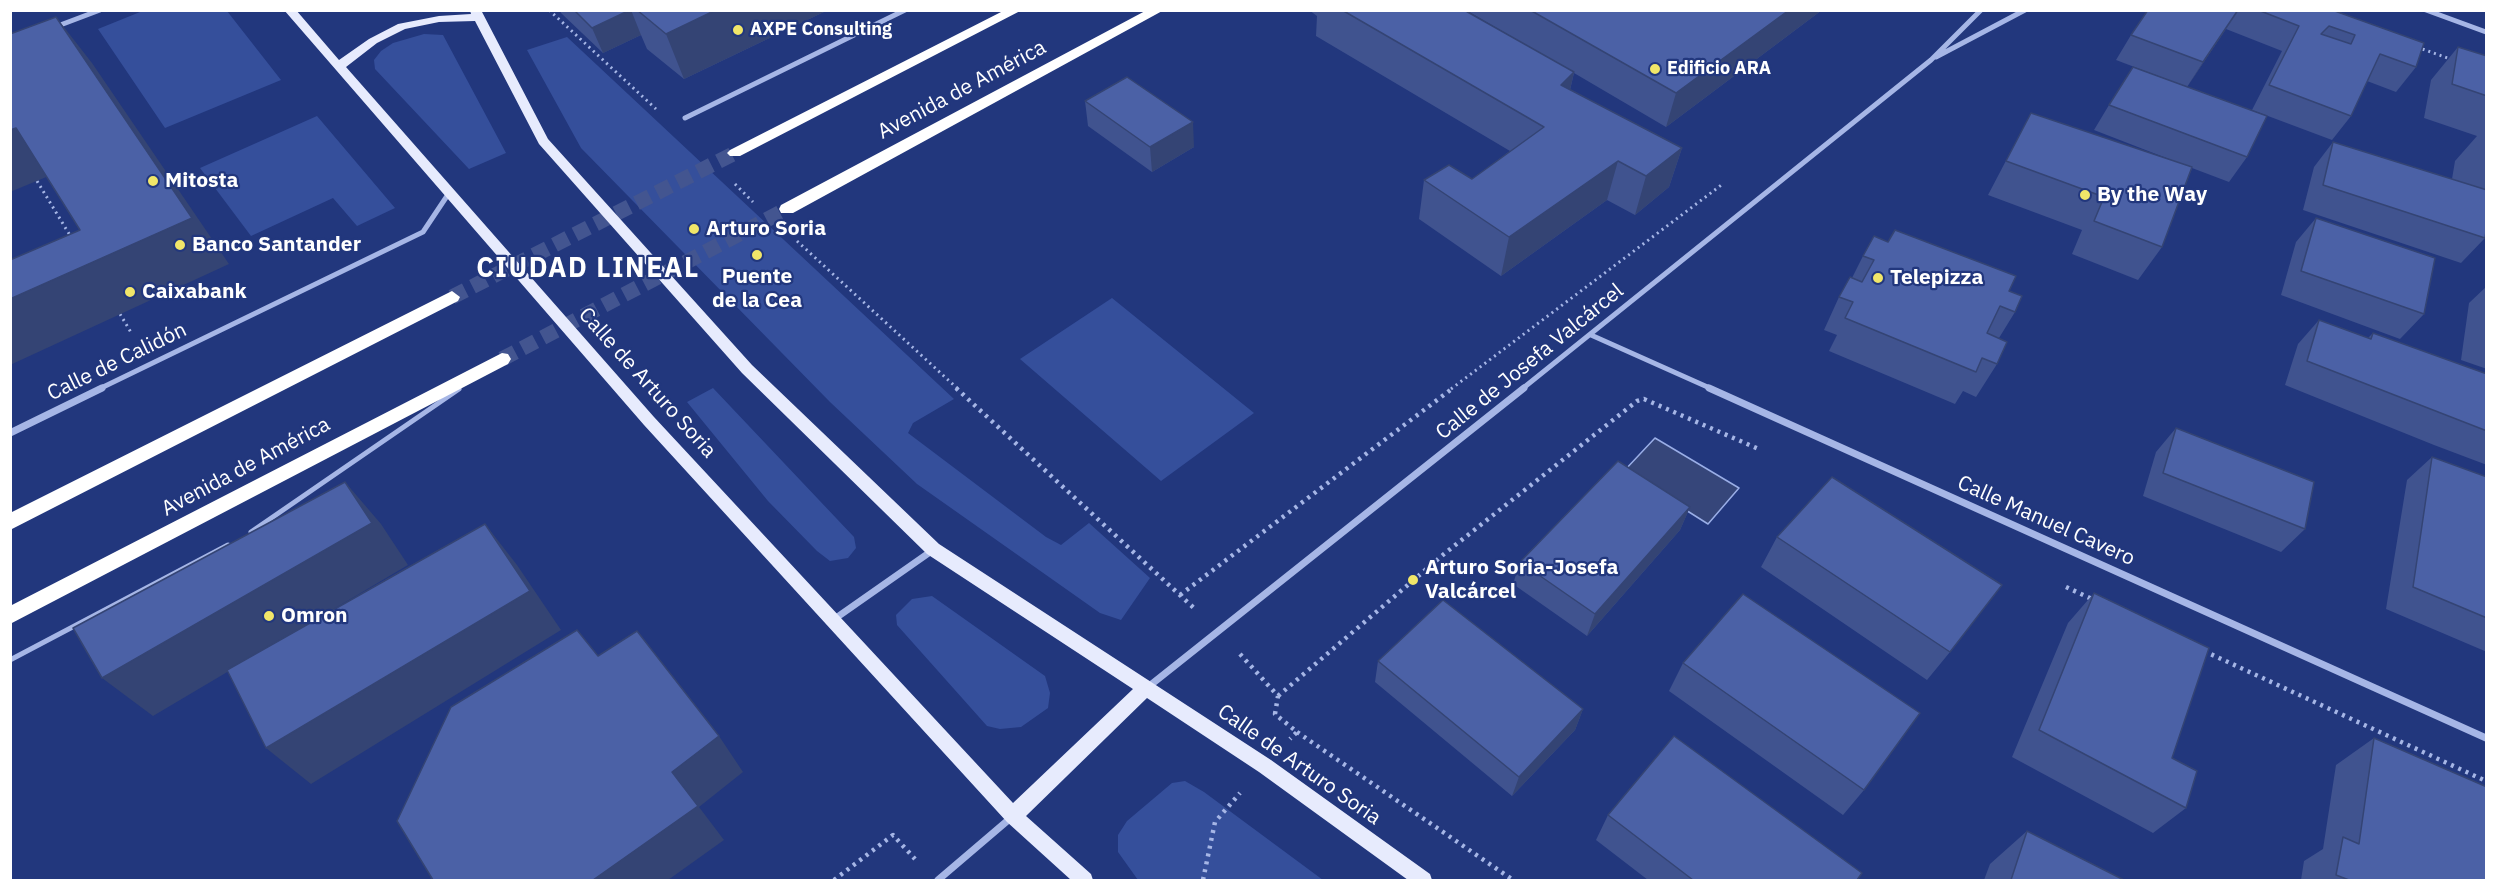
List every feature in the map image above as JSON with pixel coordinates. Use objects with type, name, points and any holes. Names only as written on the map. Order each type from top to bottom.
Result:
[{"type":"highway","points":[[735,153],[1016,10]]},
{"type":"highway","name":"Avenida de América","points":[[787,209],[1158,10]]},
{"type":"highway","points":[[10,522],[452,297]]},
{"type":"highway","name":"Avenida de América","points":[[10,616],[502,359]]},
{"type":"main road","name":"Calle de Arturo Soria","points":[[289,10],[649,421],[1013,816],[1084,880]]},
{"type":"main road","name":"Calle de Arturo Soria","points":[[477,14],[543,141],[747,369],[933,549],[1148,687],[1265,766],[1423,880]]},
{"type":"main road","points":[[338,67],[373,41],[402,26],[477,14]]},
{"type":"main road","points":[[1013,816],[1148,687]]},
{"type":"street","points":[[44,31],[100,10]]},
{"type":"street","points":[[685,118],[905,10]]},
{"type":"street","name":"Calle de Josefa Valcárcel","points":[[1148,687],[1591,335],[1931,60],[1980,10]]},
{"type":"street","name":"Calle de Josefa Valcárcel","points":[[1931,60],[2025,10]]},
{"type":"street","points":[[2426,10],[2487,32]]},
{"type":"street","name":"Calle de Calidón","points":[[10,433],[423,232],[449,193]]},
{"type":"street","name":"Calle Manuel Cavero","points":[[1591,335],[2487,738]]},
{"type":"street","points":[[832,620],[933,549]]},
{"type":"street","points":[[938,880],[1013,816]]},
{"type":"lane","points":[[243,537],[502,359]]},
{"type":"lane","points":[[10,660],[232,542]]},
{"type":"path","points":[[549,10],[664,116]]},
{"type":"path","points":[[2409,45],[2464,64]]},
{"type":"path","points":[[730,180],[756,204]]},
{"type":"path","points":[[1180,595],[1728,180]]},
{"type":"path","points":[[37,181],[77,246]]},
{"type":"path","points":[[790,236],[1217,630]]},
{"type":"path","points":[[120,314],[132,334]]},
{"type":"path","points":[[1278,696],[1444,554],[1636,401],[1644,399],[1765,452]]},
{"type":"path","points":[[2057,583],[2100,603]]},
{"type":"path","points":[[2196,648],[2487,782]]},
{"type":"path","points":[[1297,732],[1514,880]]},
{"type":"path","points":[[834,880],[893,835],[920,865]]},
{"type":"shaded area","points":[[145,10],[227,11],[281,80],[165,128],[98,29]]},
{"type":"shaded area","points":[[424,34],[443,35],[506,153],[469,169],[375,69],[374,60],[381,51],[393,43]]},
{"type":"shaded area","points":[[567,37],[954,399],[913,423],[908,433],[1046,537],[1061,545],[1089,523],[1150,578],[1121,620],[1100,613],[917,484],[830,402],[581,148],[527,50]]},
{"type":"shaded area","points":[[317,116],[395,208],[357,226],[333,198],[251,236],[200,168]]},
{"type":"shaded area","points":[[1112,298],[1254,413],[1161,481],[1020,359]]},
{"type":"shaded area","points":[[713,388],[854,537],[856,548],[848,558],[830,561],[817,551],[768,501],[687,402]]},
{"type":"shaded area","points":[[1655,438],[1739,488],[1708,524],[1624,471]]},
{"type":"shaded area","points":[[932,596],[1045,676],[1050,693],[1048,708],[1021,727],[1000,729],[987,726],[897,625],[896,615],[912,599]]},
{"type":"shaded area","points":[[1185,781],[1204,792],[1323,880],[1138,880],[1118,852],[1118,835],[1127,821],[1172,783]]},
{"type":"building","points":[[574,10],[630,10],[592,28]]},
{"type":"building","points":[[637,10],[716,10],[666,34]]},
{"type":"building","points":[[1342,10],[1464,10],[1574,72],[1561,85],[1682,148],[1646,176],[1618,161],[1509,237],[1424,180],[1449,165],[1472,179],[1544,127]]},
{"type":"building","points":[[1530,10],[1789,10],[1676,93]]},
{"type":"building","points":[[2148,10],[2238,10],[2203,62],[2131,35]]},
{"type":"building","points":[[2258,10],[2332,10],[2424,43],[2416,67],[2380,54],[2351,116],[2269,85],[2299,26]],"holes":[[[2329,26],[2355,35],[2351,44],[2321,34]]]},
{"type":"building","points":[[56,17],[192,218],[10,299],[10,260],[80,230],[16,128],[10,130],[10,34]]},
{"type":"building","points":[[2458,47],[2487,56],[2487,96],[2452,84]]},
{"type":"building","points":[[2133,67],[2267,116],[2247,157],[2109,105]]},
{"type":"building","points":[[1127,77],[1193,122],[1150,147],[1085,101]]},
{"type":"building","points":[[2031,113],[2192,167],[2162,247],[2094,221],[2104,197],[2006,161]]},
{"type":"building","points":[[2333,142],[2487,190],[2485,238],[2323,185]]},
{"type":"building","points":[[2316,218],[2435,258],[2424,314],[2301,271]]},
{"type":"building","points":[[1895,230],[2016,276],[2009,291],[2022,296],[2015,312],[2000,306],[1987,333],[2007,342],[1997,364],[1982,358],[1976,372],[1845,318],[1853,302],[1839,297],[1850,277],[1862,282],[1874,260],[1863,256],[1874,236],[1888,242]]},
{"type":"building","points":[[2319,320],[2371,339],[2373,333],[2487,374],[2487,431],[2307,361]]},
{"type":"building","points":[[2176,428],[2314,482],[2305,529],[2163,473]]},
{"type":"building","points":[[2432,457],[2487,477],[2487,618],[2413,587]]},
{"type":"building","points":[[1618,461],[1690,507],[1595,614],[1520,562]]},
{"type":"building","points":[[1832,477],[2002,585],[1950,652],[1777,537]]},
{"type":"building","points":[[345,482],[372,523],[102,678],[73,628]]},
{"type":"building","points":[[485,524],[530,591],[266,748],[227,670]]},
{"type":"building","points":[[2094,593],[2209,648],[2172,758],[2197,771],[2186,808],[2039,730]]},
{"type":"building","points":[[1743,594],[1920,713],[1864,790],[1683,663]]},
{"type":"building","points":[[1443,600],[1583,709],[1519,777],[1378,661]]},
{"type":"building","points":[[577,630],[598,656],[637,631],[719,736],[672,772],[698,806],[593,880],[433,880],[397,821],[451,707]]},
{"type":"building","points":[[1674,736],[1862,873],[1857,880],[1693,880],[1608,815]]},
{"type":"building","points":[[2374,738],[2487,787],[2487,880],[2349,880],[2336,875],[2343,837],[2359,844]]},
{"type":"building","points":[[2027,831],[2124,880],[2011,880]]},
{"type":"tunnel","points":[[452,297],[735,153]]},
{"type":"tunnel","points":[[502,359],[787,209]]},
{"type":"place","name":"AXPE Consulting","points":[[738,30]]},
{"type":"place","name":"Edificio ARA","points":[[1655,69]]},
{"type":"place","name":"Mitosta","points":[[153,181]]},
{"type":"place","name":"By the Way","points":[[2085,195]]},
{"type":"place","name":"Arturo Soria","points":[[694,229]]},
{"type":"place","name":"Banco Santander","points":[[180,245]]},
{"type":"place","name":"Puente de la Cea","points":[[757,255]]},
{"type":"place","name":"Telepizza","points":[[1878,278]]},
{"type":"place","name":"Caixabank","points":[[130,292]]},
{"type":"place","name":"Arturo Soria-Josefa Valcárcel","points":[[1413,580]]},
{"type":"place","name":"Omron","points":[[269,616]]},
{"type":"district","name":"CIUDAD LINEAL","points":[[588,269]]}]
